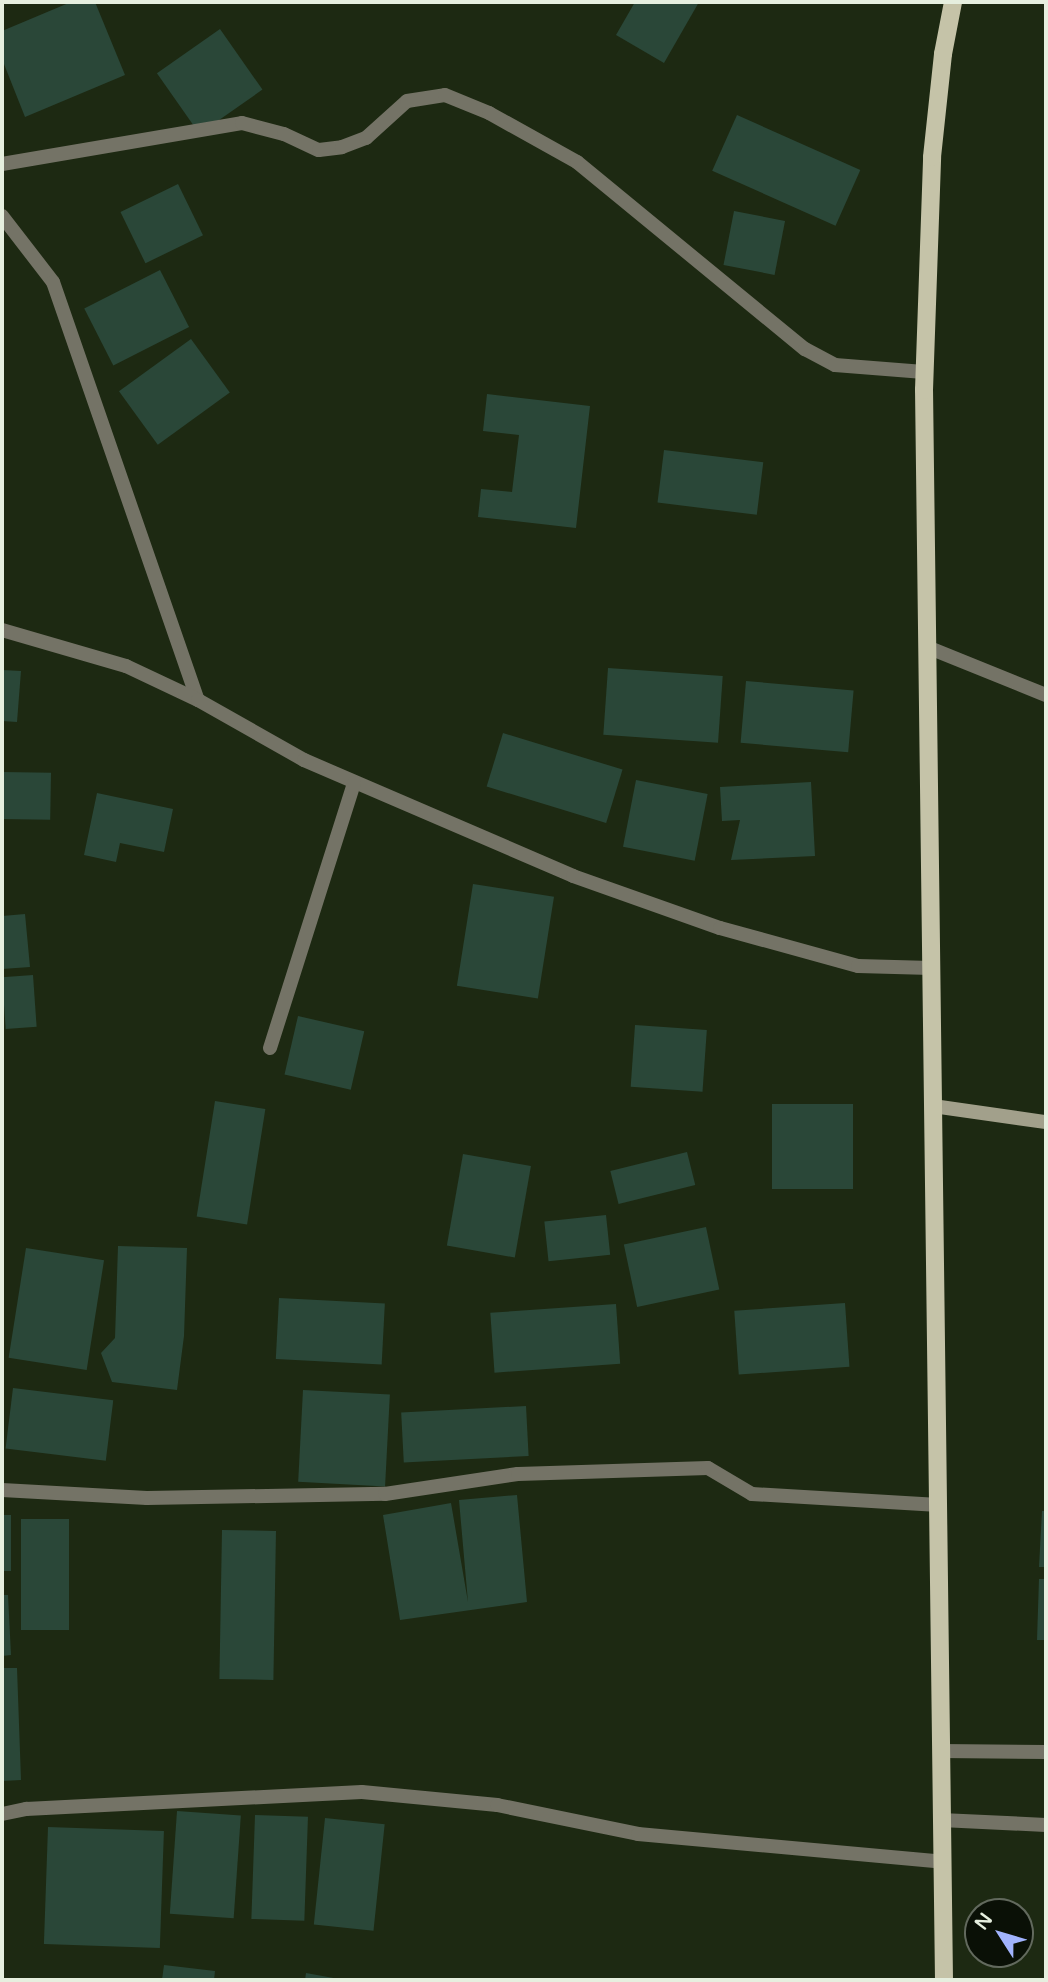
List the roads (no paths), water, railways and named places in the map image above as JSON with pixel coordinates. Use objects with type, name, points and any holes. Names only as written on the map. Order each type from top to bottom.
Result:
[{"type":"main road","points":[[944,1980],[924,372],[933,145],[943,54],[953,2]]},
{"type":"street","points":[[2,164],[242,123],[284,134],[319,150],[342,147],[366,138],[407,101],[445,95],[489,113],[577,162],[805,349],[835,365],[924,372]]},
{"type":"street","points":[[2,216],[53,282],[198,700]]},
{"type":"street","points":[[2,630],[125,666],[198,700],[304,760],[573,876],[720,928],[858,966],[931,968]]},
{"type":"street","points":[[927,647],[1046,695]]},
{"type":"street","points":[[270,1048],[354,783]]},
{"type":"street","points":[[933,1106],[1046,1122]]},
{"type":"street","points":[[2,1490],[146,1498],[385,1494],[518,1474],[708,1468],[752,1494],[939,1505]]},
{"type":"street","points":[[941,1751],[1046,1752]]},
{"type":"street","points":[[2,1814],[26,1809],[362,1791],[497,1805],[638,1834],[943,1862]]},
{"type":"street","points":[[941,1820],[1046,1825]]}]
